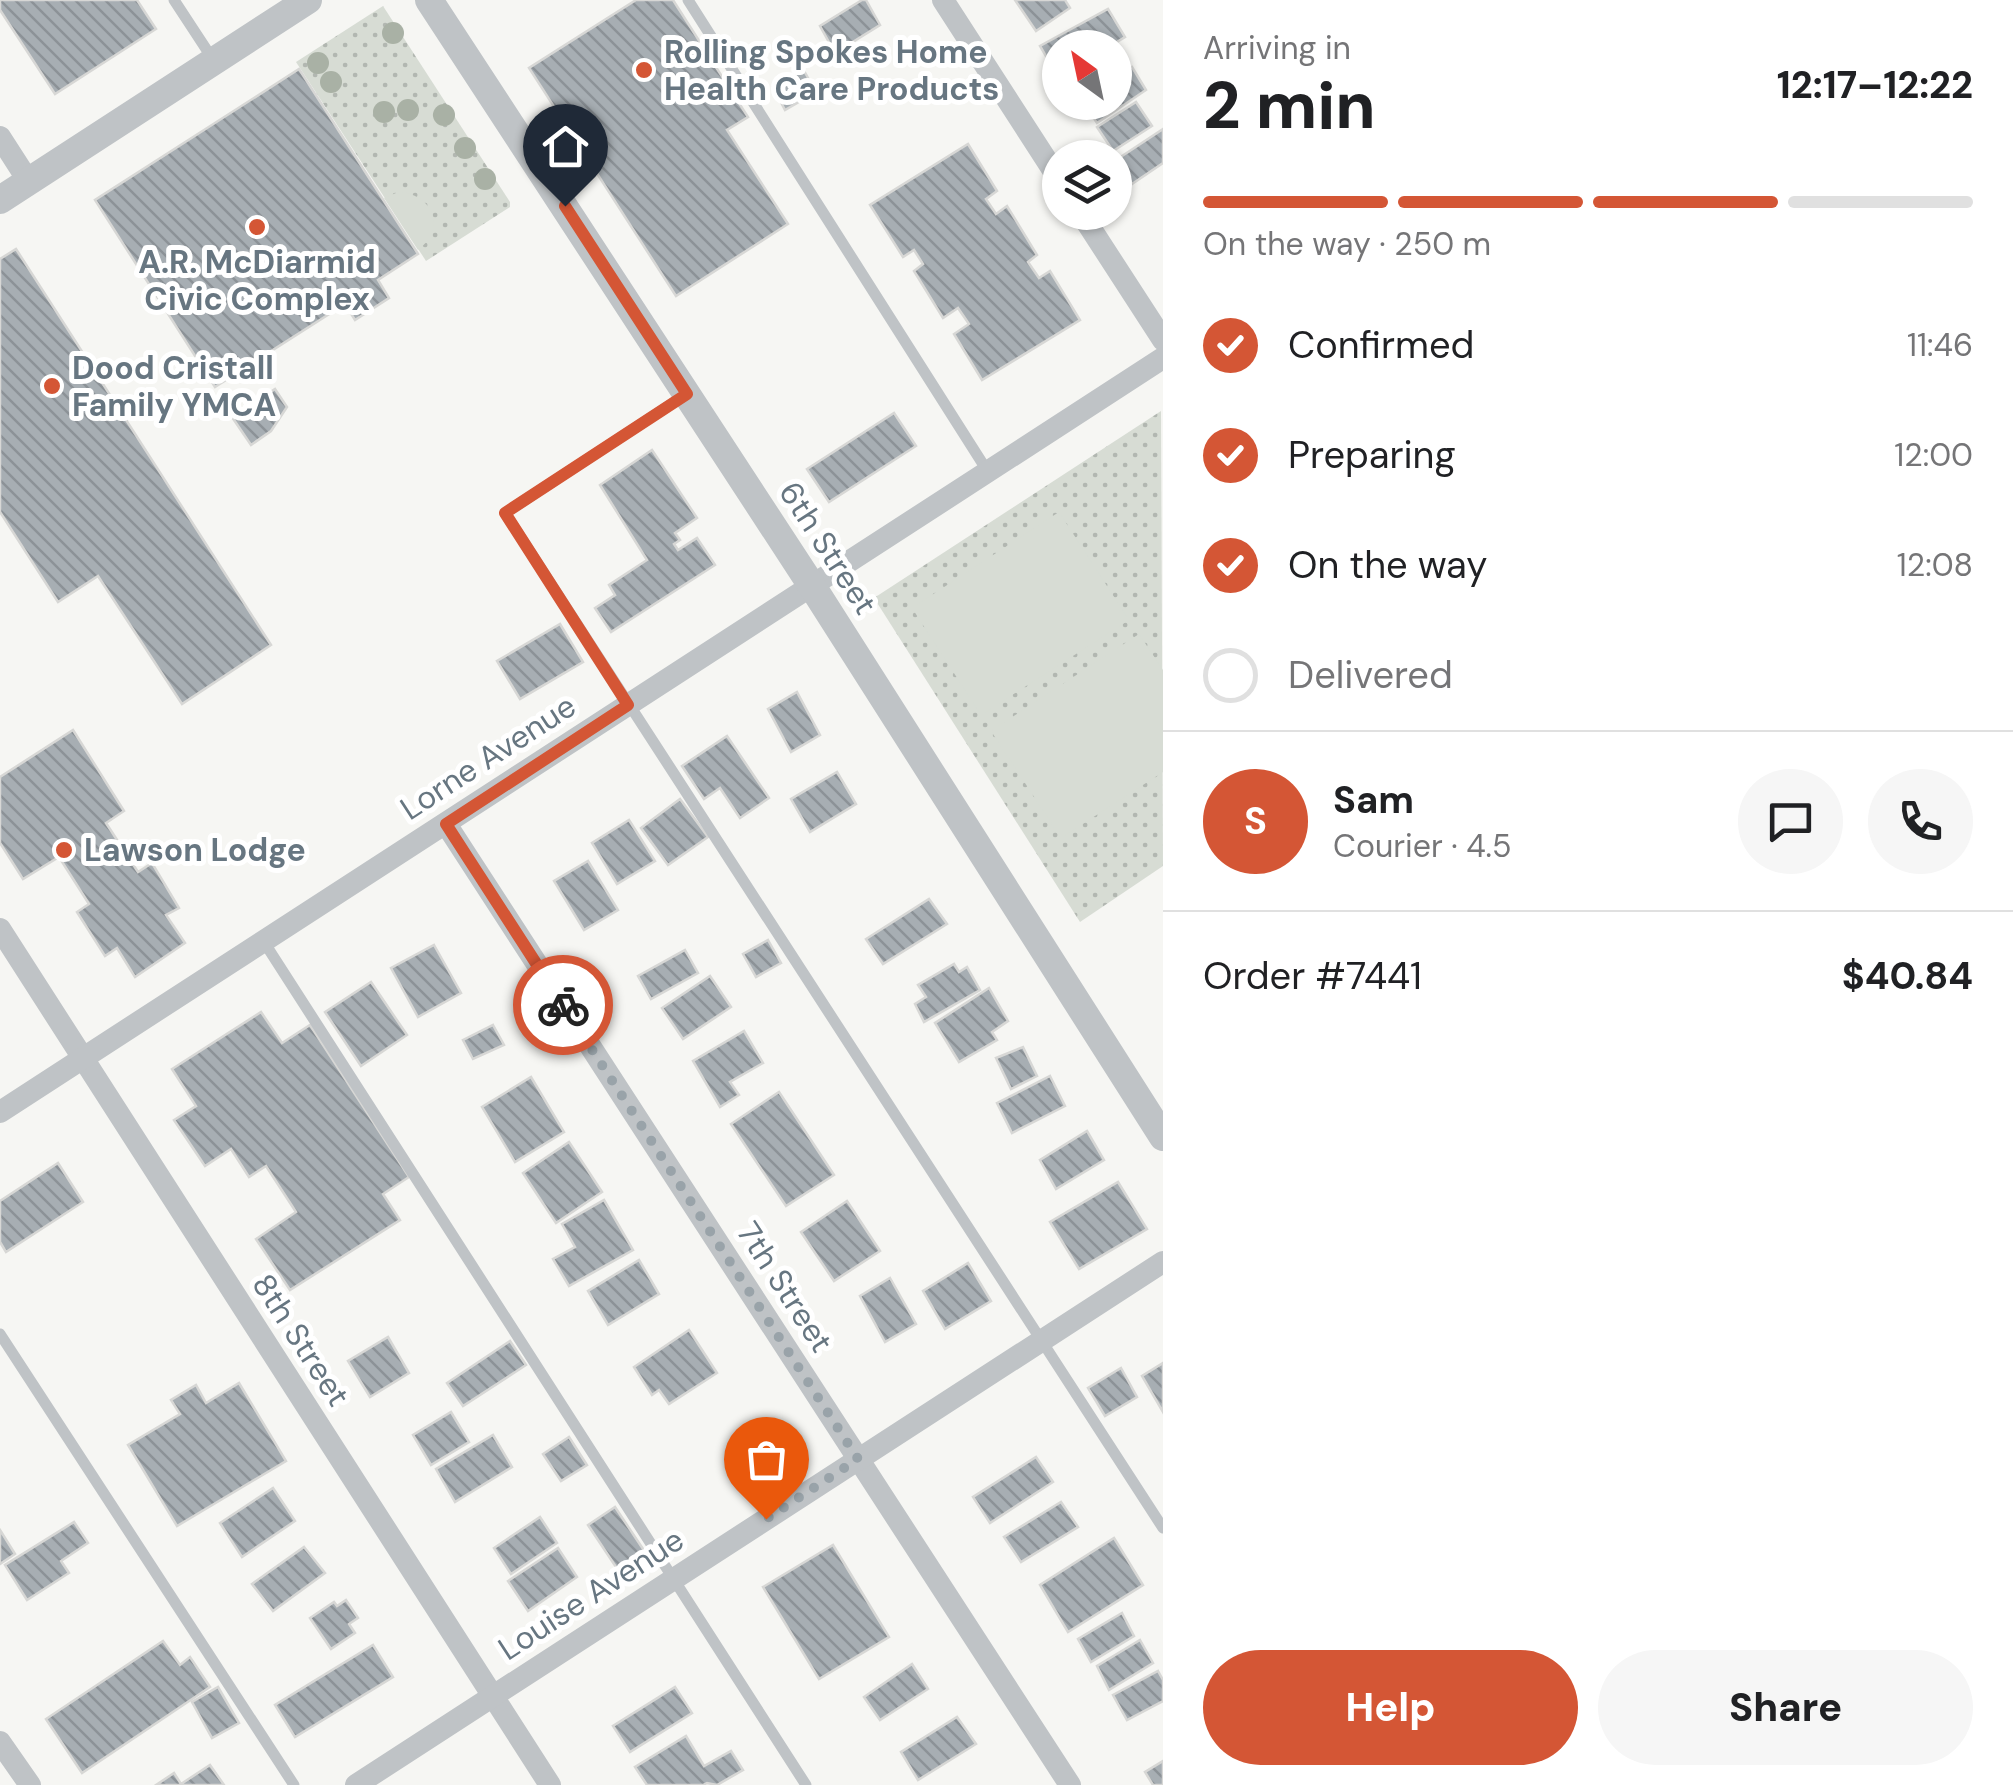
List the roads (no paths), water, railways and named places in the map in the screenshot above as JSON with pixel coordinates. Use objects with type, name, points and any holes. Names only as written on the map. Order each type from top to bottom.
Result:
[{"type":"street","points":[[0,200],[308,0]]},
{"type":"street","name":"6th Street","points":[[429,0],[812,586],[1163,1137]]},
{"type":"street","points":[[943,0],[1042,153]]},
{"type":"street","points":[[0,137],[28,182]]},
{"type":"street","points":[[1092,230],[1163,340]]},
{"type":"street","name":"Lorne Avenue","points":[[0,1112],[1163,358]]},
{"type":"street","name":"7th Street","points":[[446,824],[1070,1785]]},
{"type":"street","name":"8th Street","points":[[0,929],[550,1785]]},
{"type":"street","name":"Louise Avenue","points":[[356,1785],[1163,1262]]},
{"type":"street","points":[[0,1742],[30,1785]]},
{"type":"lane","points":[[174,0],[214,61]]},
{"type":"lane","points":[[688,0],[988,472]]},
{"type":"lane","points":[[687,394],[505,513],[1163,1528]]},
{"type":"lane","points":[[264,942],[806,1785]]},
{"type":"lane","points":[[0,1334],[294,1785]]},
{"type":"place","name":"Rolling Spokes Home Health Care Products","points":[[644,70]]},
{"type":"place","name":"A.R. McDiarmid Civic Complex","points":[[257,227]]},
{"type":"place","name":"Dood Cristall Family YMCA","points":[[52,386]]},
{"type":"place","name":"Lawson Lodge","points":[[64,850]]}]
